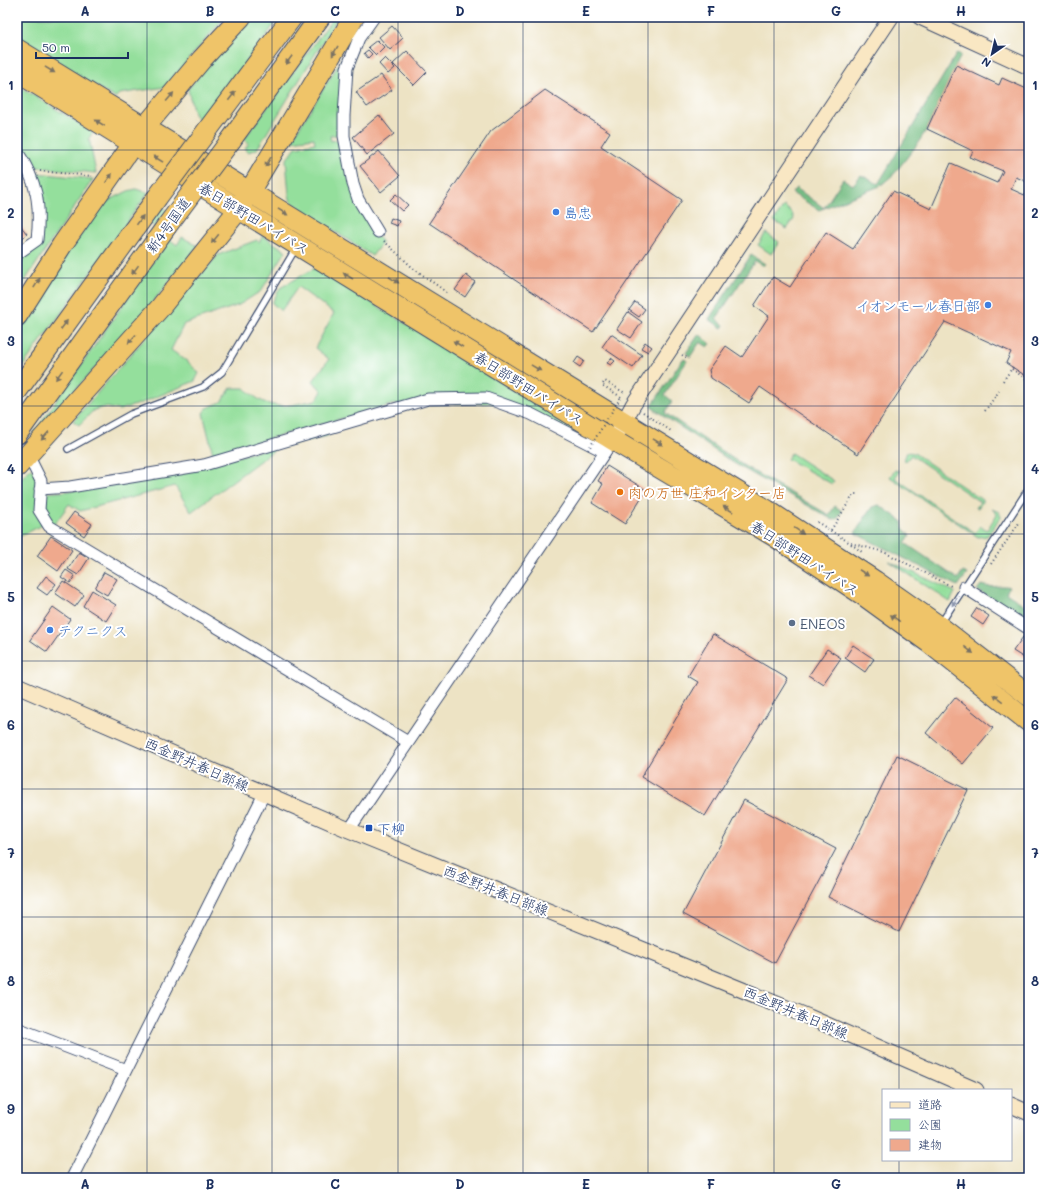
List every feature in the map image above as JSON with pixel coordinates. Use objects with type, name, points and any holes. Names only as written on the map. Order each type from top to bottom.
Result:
[{"type":"highway","points":[[17,316],[43,273],[145,127],[202,59],[241,17]]},
{"type":"highway","name":"新4号国道","points":[[17,391],[156,199],[292,17]]},
{"type":"highway","name":"新4号国道","points":[[17,434],[320,17]]},
{"type":"highway","points":[[22,461],[159,309],[239,209],[354,17]]},
{"type":"highway","name":"春日部野田バイパス","points":[[17,49],[250,192],[626,404],[767,510],[875,580],[939,626],[1029,696]]},
{"type":"highway","name":"春日部野田バイパス","points":[[17,72],[298,244],[609,446],[774,536],[863,595],[928,642],[1029,722]]},
{"type":"main road","points":[[609,446],[626,404],[891,17]]},
{"type":"main road","points":[[920,17],[1029,67]]},
{"type":"main road","name":"西金野井春日部線","points":[[17,686],[349,830],[809,1017],[974,1089]]},
{"type":"main road","points":[[1012,1105],[1029,1113]]},
{"type":"street","points":[[374,17],[359,38],[347,68],[344,136],[353,184],[358,199],[378,232]]},
{"type":"street","points":[[17,151],[29,169],[38,197],[39,223],[37,240],[17,254]]},
{"type":"street","points":[[40,488],[70,487],[204,465],[428,399],[486,398],[531,414],[609,446],[349,830]]},
{"type":"street","points":[[22,461],[41,481],[39,510],[49,526],[408,742]]},
{"type":"street","points":[[962,589],[1029,628]]},
{"type":"street","points":[[72,1178],[264,794]]},
{"type":"street","points":[[17,1028],[126,1070]]},
{"type":"lane","points":[[68,449],[131,414],[203,387],[222,372],[298,244]]},
{"type":"lane","points":[[939,626],[1029,488]]},
{"type":"path","points":[[29,169],[99,176]]},
{"type":"path","points":[[682,355],[688,359]]},
{"type":"path","points":[[1003,381],[1012,368],[1029,381]]},
{"type":"path","points":[[626,404],[605,381],[602,385],[626,404],[672,431]]},
{"type":"path","points":[[985,411],[999,391]]},
{"type":"path","points":[[588,450],[626,404]]},
{"type":"path","points":[[831,530],[854,494],[858,494]]},
{"type":"path","points":[[1026,513],[1029,508]]},
{"type":"path","points":[[812,519],[850,543],[884,552],[962,589]]},
{"type":"path","points":[[989,567],[1019,523]]},
{"type":"green space","points":[[17,17],[225,17],[165,87],[119,94],[115,98],[17,39]]},
{"type":"green space","points":[[249,17],[280,17],[201,123],[194,114],[188,89]]},
{"type":"green space","points":[[334,17],[338,17],[257,149],[248,152],[245,149],[249,143],[244,139]]},
{"type":"green space","points":[[363,17],[367,17],[356,41],[340,131],[336,135],[330,136],[331,141],[336,140],[342,143],[370,225],[382,243],[372,256],[291,202],[286,160],[296,147],[315,143],[314,138],[291,141],[343,57]]},
{"type":"green space","points":[[957,53],[961,55],[927,129],[894,174],[880,186],[819,210],[792,193],[796,188],[824,208],[843,179],[853,185],[861,175],[878,184]]},
{"type":"green space","points":[[17,85],[93,132],[89,138],[96,173],[36,167],[31,164],[17,143]]},
{"type":"green space","points":[[36,173],[93,179],[28,276],[17,296],[17,275],[27,250],[40,241]]},
{"type":"green space","points":[[136,189],[148,193],[17,374],[17,333],[40,290],[104,203],[128,191]]},
{"type":"green space","points":[[161,206],[167,210],[155,227],[149,223]]},
{"type":"green space","points":[[784,206],[792,213],[794,219],[787,229],[774,221]]},
{"type":"green space","points":[[766,233],[779,242],[771,254],[758,245]]},
{"type":"green space","points":[[263,236],[286,251],[261,291],[239,305],[184,324],[171,350],[188,362],[199,373],[195,381],[139,404],[119,410],[105,407],[94,410],[79,425],[73,421],[218,255],[257,240],[259,242]]},
{"type":"green space","points":[[182,237],[198,246],[136,323],[34,435],[33,434],[169,239],[177,245]]},
{"type":"green space","points":[[751,255],[765,264],[763,266],[755,261],[716,319],[724,325],[722,328],[709,319]]},
{"type":"green space","points":[[315,268],[589,436],[589,440],[492,403],[394,404],[213,454],[203,413],[207,408],[221,402],[231,388],[244,388],[262,401],[278,406],[317,400],[322,391],[313,381],[329,359],[315,348],[334,313],[298,287],[281,311],[272,303],[280,288]]},
{"type":"green space","points":[[699,334],[711,344],[708,347],[700,342],[690,357],[686,353]]},
{"type":"green space","points":[[685,359],[687,361],[665,395],[672,401],[665,413],[744,466],[829,515],[835,506],[842,511],[837,519],[833,520],[732,462],[651,407],[682,360]]},
{"type":"green space","points":[[327,432],[328,436],[277,448],[191,512],[175,486],[80,511],[69,504],[54,525],[43,514],[43,493],[115,485],[151,478],[222,461]]},
{"type":"green space","points":[[907,452],[914,453],[982,500],[978,508],[976,508],[980,502],[911,455],[906,461],[904,460]]},
{"type":"green space","points":[[791,453],[834,481],[832,484],[787,459]]},
{"type":"green space","points":[[31,468],[35,473],[44,524],[17,538],[17,483]]},
{"type":"green space","points":[[895,470],[899,471],[895,478],[975,533],[980,526],[987,530],[997,514],[992,509],[999,512],[1001,517],[987,536],[978,537],[890,477]]},
{"type":"green space","points":[[879,505],[902,521],[903,528],[910,536],[905,543],[958,579],[963,572],[967,574],[958,586],[855,533],[872,507]]},
{"type":"green space","points":[[889,561],[955,592],[950,602]]},
{"type":"green space","points":[[981,585],[989,587],[1009,587],[1006,593],[1029,608],[1029,624],[977,590]]},
{"type":"building","points":[[392,26],[403,38],[390,50],[379,37]]},
{"type":"building","points":[[377,40],[384,47],[376,55],[368,47]]},
{"type":"building","points":[[368,50],[372,54],[368,58],[364,53]]},
{"type":"building","points":[[407,51],[427,72],[414,85],[393,64]]},
{"type":"building","points":[[385,58],[395,68],[388,74],[379,64]]},
{"type":"building","points":[[956,65],[999,85],[1002,78],[1029,90],[1029,183],[1016,177],[1011,189],[1029,197],[1029,378],[1006,363],[1011,352],[945,322],[858,454],[760,387],[749,403],[711,378],[709,370],[726,346],[742,357],[769,316],[754,306],[773,277],[790,287],[826,232],[853,249],[893,191],[931,209],[951,163],[997,183],[1003,171],[970,157],[973,151],[927,129]]},
{"type":"building","points":[[381,75],[392,90],[367,107],[356,92]]},
{"type":"building","name":"島忠","points":[[545,90],[610,132],[601,146],[682,200],[593,332],[429,223],[491,131]]},
{"type":"building","points":[[379,115],[394,134],[367,155],[353,137]]},
{"type":"building","points":[[379,151],[400,176],[381,192],[360,166]]},
{"type":"building","points":[[396,194],[408,205],[402,211],[390,200]]},
{"type":"building","points":[[391,218],[399,221],[397,226],[389,223]]},
{"type":"building","points":[[17,221],[27,234],[17,243]]},
{"type":"building","points":[[466,275],[475,282],[465,297],[455,290]]},
{"type":"building","points":[[635,302],[645,309],[639,317],[629,310]]},
{"type":"building","points":[[628,312],[642,322],[631,338],[617,329]]},
{"type":"building","points":[[611,334],[642,355],[633,368],[602,347]]},
{"type":"building","points":[[645,342],[652,347],[648,352],[641,348]]},
{"type":"building","points":[[578,357],[584,361],[580,367],[574,363]]},
{"type":"building","points":[[611,358],[615,361],[611,365],[607,363]]},
{"type":"building","points":[[607,466],[646,490],[625,524],[592,503],[603,484],[598,481]]},
{"type":"building","points":[[74,512],[92,524],[84,536],[66,523]]},
{"type":"building","points":[[51,536],[72,550],[58,571],[37,556]]},
{"type":"building","points":[[79,552],[89,558],[78,575],[68,569]]},
{"type":"building","points":[[66,570],[75,576],[70,583],[61,577]]},
{"type":"building","points":[[104,572],[117,579],[107,595],[95,588]]},
{"type":"building","points":[[46,576],[56,584],[47,595],[37,588]]},
{"type":"building","points":[[63,581],[84,595],[75,607],[55,593]]},
{"type":"building","points":[[92,590],[116,605],[106,621],[83,606]]},
{"type":"building","name":"テクニクス","points":[[53,607],[70,619],[47,652],[30,640]]},
{"type":"building","points":[[977,608],[989,616],[983,625],[971,617]]},
{"type":"building","points":[[713,634],[788,679],[705,816],[641,777],[698,682],[688,676]]},
{"type":"building","points":[[1023,637],[1029,641],[1029,661],[1013,651]]},
{"type":"building","points":[[853,645],[874,659],[865,672],[845,658]]},
{"type":"building","points":[[827,649],[841,658],[823,684],[809,675]]},
{"type":"building","points":[[955,697],[993,728],[963,764],[926,733]]},
{"type":"building","points":[[897,755],[968,790],[899,932],[828,897]]},
{"type":"building","points":[[744,800],[836,849],[775,963],[683,914]]},
{"type":"place","name":"島忠","points":[[556,212]]},
{"type":"place","name":"イオンモール春日部","points":[[988,305]]},
{"type":"place","name":"肉の万世 庄和インター店","points":[[620,492]]},
{"type":"place","name":"ENEOS","points":[[792,623]]},
{"type":"place","name":"テクニクス","points":[[50,630]]},
{"type":"place","name":"下柳","points":[[369,828]]}]
